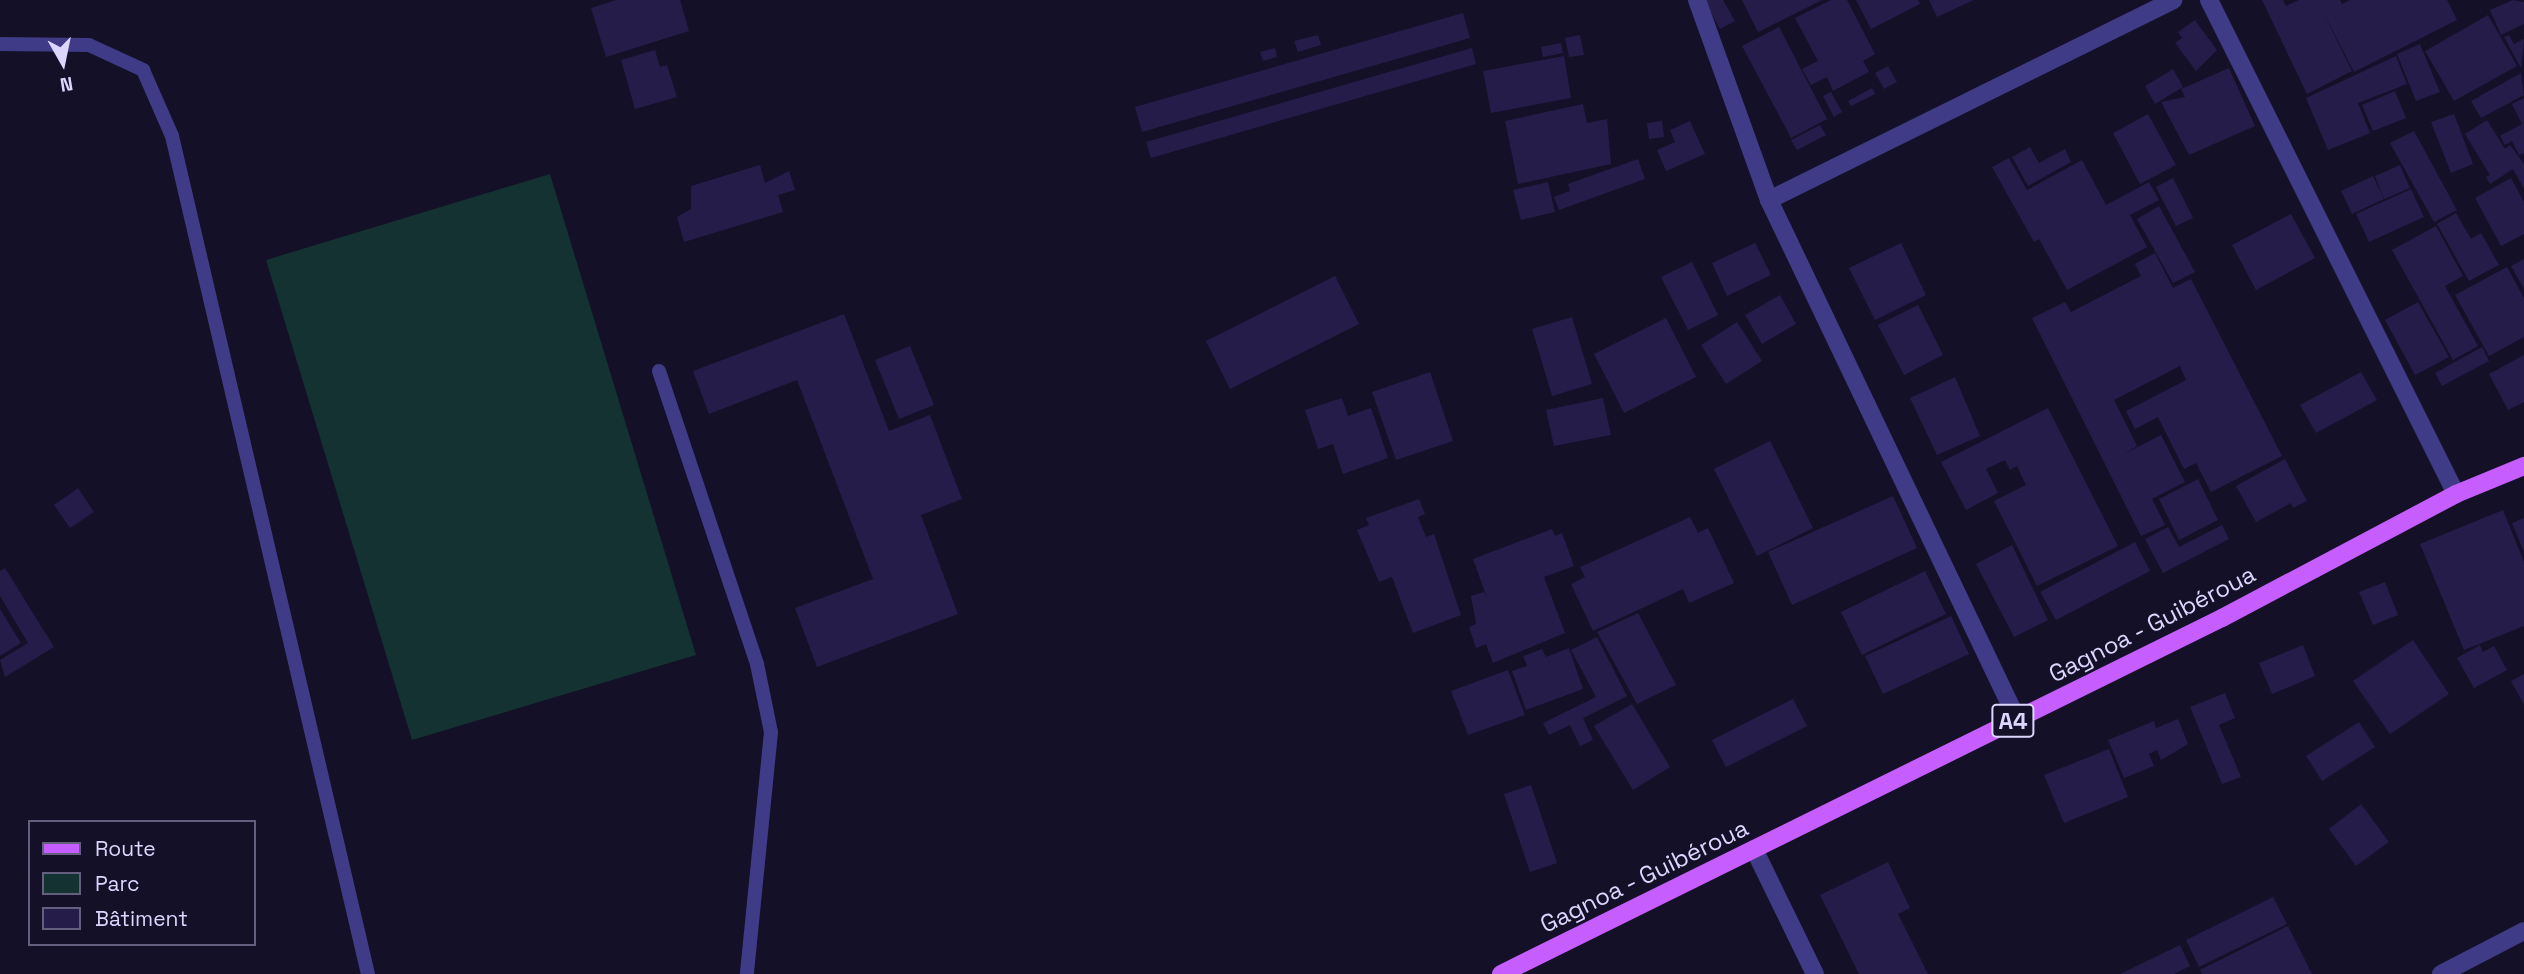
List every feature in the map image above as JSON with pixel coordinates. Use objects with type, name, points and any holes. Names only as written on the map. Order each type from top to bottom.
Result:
[{"type":"main road","name":"Gagnoa - Guibéroua","points":[[1501,974],[2017,719],[2456,494],[2524,466]]},
{"type":"street","points":[[1697,0],[1769,200],[2017,719]]},
{"type":"street","points":[[1769,200],[2173,0]]},
{"type":"street","points":[[2209,0],[2456,494]]},
{"type":"street","points":[[1754,849],[1815,974]]},
{"type":"street","points":[[2441,974],[2524,931]]},
{"type":"lane","points":[[0,44],[89,45],[143,70],[172,136],[368,974]]},
{"type":"lane","points":[[659,371],[757,664],[771,732],[747,974]]},
{"type":"green space","points":[[550,174],[696,655],[412,740],[266,260]]},
{"type":"building","points":[[616,0],[680,0],[689,31],[606,57],[591,8]]},
{"type":"building","points":[[1704,0],[1723,0],[1735,21],[1720,29]]},
{"type":"building","points":[[1742,0],[1822,0],[1758,32]]},
{"type":"building","points":[[1831,0],[1847,0],[1875,54],[1863,61],[1869,72],[1833,91],[1827,77],[1811,85],[1802,69],[1818,61],[1795,18]]},
{"type":"building","points":[[1856,0],[1918,0],[1920,4],[1871,29]]},
{"type":"building","points":[[1929,0],[1974,0],[1937,17]]},
{"type":"building","points":[[2262,0],[2283,0],[2286,6],[2299,0],[2340,0],[2342,4],[2350,0],[2447,0],[2457,20],[2354,72],[2322,10],[2352,71],[2307,94]]},
{"type":"building","points":[[2513,0],[2524,2],[2524,24],[2501,35],[2490,10]]},
{"type":"building","points":[[1463,13],[1470,38],[1142,132],[1135,107]]},
{"type":"building","points":[[2488,15],[2517,66],[2454,101],[2425,51]]},
{"type":"building","points":[[2195,20],[2217,50],[2196,71],[2175,43],[2182,38],[2178,32]]},
{"type":"building","points":[[1779,27],[1827,119],[1791,138],[1742,46]]},
{"type":"building","points":[[1318,35],[1321,45],[1298,52],[1294,41]]},
{"type":"building","points":[[1580,35],[1584,55],[1569,57],[1565,38]]},
{"type":"building","points":[[2509,35],[2514,44],[2524,39],[2521,68],[2504,37]]},
{"type":"building","points":[[1561,43],[1563,53],[1543,57],[1541,47]]},
{"type":"building","points":[[2420,44],[2440,92],[2416,101],[2397,54]]},
{"type":"building","points":[[1275,48],[1277,57],[1263,61],[1260,52]]},
{"type":"building","points":[[1472,48],[1476,64],[1151,158],[1146,142]]},
{"type":"building","points":[[655,50],[660,67],[667,65],[677,97],[635,109],[621,60]]},
{"type":"building","points":[[1564,56],[1571,98],[1491,113],[1483,71]]},
{"type":"building","points":[[2396,56],[2407,84],[2358,103],[2370,133],[2328,150],[2306,98]]},
{"type":"building","points":[[1888,66],[1897,82],[1884,89],[1875,73]]},
{"type":"building","points":[[2229,68],[2255,126],[2189,155],[2161,102],[2185,97],[2181,89]]},
{"type":"building","points":[[2173,69],[2183,87],[2155,104],[2145,86]]},
{"type":"building","points":[[2521,73],[2524,95],[2481,118],[2471,101]]},
{"type":"building","points":[[1872,88],[1875,94],[1851,106],[1848,101]]},
{"type":"building","points":[[2395,91],[2406,118],[2373,131],[2362,105]]},
{"type":"building","points":[[1831,92],[1842,112],[1834,117],[1823,96]]},
{"type":"building","points":[[2524,98],[2524,153],[2519,155],[2512,141],[2505,145],[2500,136],[2522,124],[2512,104]]},
{"type":"building","points":[[1583,104],[1587,123],[1607,119],[1611,164],[1518,184],[1505,121]]},
{"type":"building","points":[[2148,114],[2176,165],[2140,184],[2113,133]]},
{"type":"building","points":[[2454,114],[2473,164],[2451,173],[2431,122]]},
{"type":"building","points":[[2487,120],[2505,149],[2510,145],[2524,164],[2524,189],[2513,169],[2490,184],[2486,177],[2490,175],[2465,134]]},
{"type":"building","points":[[1662,121],[1664,137],[1649,139],[1647,123]]},
{"type":"building","points":[[1690,121],[1705,154],[1666,171],[1657,150],[1675,142],[1670,130]]},
{"type":"building","points":[[1820,125],[1826,135],[1797,150],[1791,140]]},
{"type":"building","points":[[2414,131],[2457,210],[2434,222],[2390,143]]},
{"type":"building","points":[[2030,147],[2039,163],[2065,149],[2071,162],[2028,186],[2012,157]]},
{"type":"building","points":[[2009,158],[2027,190],[2082,160],[2106,205],[2149,182],[2159,200],[2130,215],[2147,247],[2067,290],[2039,239],[2034,242],[1992,167]]},
{"type":"building","points":[[1638,159],[1645,179],[1559,210],[1554,197],[1570,191],[1568,184]]},
{"type":"building","points":[[760,165],[765,183],[789,171],[795,190],[778,195],[783,212],[684,242],[677,217],[691,209],[691,186]]},
{"type":"building","points":[[2400,165],[2410,188],[2384,199],[2375,176]]},
{"type":"building","points":[[2373,176],[2384,199],[2352,214],[2341,191]]},
{"type":"building","points":[[2173,178],[2193,218],[2176,226],[2156,187]]},
{"type":"building","points":[[2511,178],[2524,202],[2524,234],[2501,246],[2475,198]]},
{"type":"building","points":[[1548,182],[1555,212],[1521,220],[1513,190]]},
{"type":"building","points":[[2411,189],[2424,217],[2369,242],[2356,214]]},
{"type":"building","points":[[2159,206],[2195,272],[2173,283],[2137,219]]},
{"type":"building","points":[[2456,213],[2471,239],[2481,233],[2499,265],[2469,281],[2437,224]]},
{"type":"building","points":[[2291,214],[2315,258],[2256,290],[2232,245]]},
{"type":"building","points":[[2436,226],[2463,276],[2445,286],[2478,346],[2453,360],[2392,250]]},
{"type":"building","points":[[1755,243],[1771,275],[1727,296],[1712,263]]},
{"type":"building","points":[[1901,243],[1926,295],[1875,320],[1849,268]]},
{"type":"building","points":[[2155,253],[2173,288],[2191,279],[2282,456],[2211,492],[2196,463],[2184,469],[2158,417],[2135,429],[2126,411],[2186,380],[2180,366],[2114,400],[2137,446],[2124,454],[2161,435],[2185,482],[2152,499],[2165,525],[2141,536],[2032,318],[2065,302],[2071,312],[2141,276],[2135,264]]},
{"type":"building","points":[[2524,259],[2524,289],[2511,266]]},
{"type":"building","points":[[1692,262],[1718,315],[1688,330],[1661,277]]},
{"type":"building","points":[[2507,267],[2524,298],[2524,337],[2489,356],[2455,295]]},
{"type":"building","points":[[1335,276],[1359,324],[1230,389],[1206,341]]},
{"type":"building","points":[[1780,295],[1796,324],[1762,344],[1745,315]]},
{"type":"building","points":[[2418,302],[2449,357],[2415,375],[2385,320]]},
{"type":"building","points":[[1918,305],[1943,355],[1904,375],[1878,325]]},
{"type":"building","points":[[844,314],[889,431],[930,415],[962,499],[921,515],[958,614],[817,667],[795,608],[873,579],[797,380],[709,414],[693,371]]},
{"type":"building","points":[[1572,317],[1592,384],[1552,396],[1532,329]]},
{"type":"building","points":[[1666,318],[1696,377],[1624,413],[1594,354]]},
{"type":"building","points":[[1737,322],[1762,361],[1726,384],[1701,345]]},
{"type":"building","points":[[910,346],[934,405],[899,419],[875,360]]},
{"type":"building","points":[[2482,347],[2489,361],[2442,386],[2435,373]]},
{"type":"building","points":[[2524,355],[2524,402],[2508,410],[2489,374]]},
{"type":"building","points":[[1430,372],[1453,441],[1396,460],[1372,392]]},
{"type":"building","points":[[2361,372],[2377,400],[2316,433],[2300,405]]},
{"type":"building","points":[[1955,377],[1980,436],[1937,455],[1910,398]]},
{"type":"building","points":[[1342,398],[1348,416],[1371,408],[1388,458],[1343,474],[1333,444],[1318,449],[1305,410]]},
{"type":"building","points":[[1603,398],[1611,435],[1554,446],[1546,410]]},
{"type":"building","points":[[2048,408],[2118,546],[2037,586],[1994,501],[2026,485],[2017,466],[2010,470],[2005,460],[1986,469],[1998,493],[1966,510],[1941,462]]},
{"type":"building","points":[[1770,441],[1813,528],[1757,556],[1714,469]]},
{"type":"building","points":[[2285,459],[2307,501],[2293,508],[2291,503],[2256,522],[2236,486]]},
{"type":"building","points":[[2198,479],[2218,520],[2179,540],[2159,499]]},
{"type":"building","points":[[78,488],[94,512],[70,528],[54,505]]},
{"type":"building","points":[[1893,496],[1917,548],[1792,605],[1768,552]]},
{"type":"building","points":[[1419,499],[1425,514],[1418,517],[1426,537],[1434,534],[1461,615],[1413,633],[1392,577],[1379,582],[1357,530],[1369,525],[1366,518]]},
{"type":"building","points":[[2503,510],[2524,562],[2524,626],[2464,650],[2420,544]]},
{"type":"building","points":[[1690,517],[1698,533],[1708,528],[1734,583],[1689,603],[1683,589],[1593,631],[1571,584],[1585,577],[1580,567]]},
{"type":"building","points":[[2524,518],[2524,552],[2512,523]]},
{"type":"building","points":[[2222,525],[2229,539],[2163,573],[2145,539],[2168,527],[2179,547]]},
{"type":"building","points":[[1552,529],[1555,536],[1562,533],[1574,566],[1544,577],[1565,633],[1493,663],[1486,644],[1476,648],[1469,627],[1476,624],[1471,596],[1484,592],[1487,598],[1473,559]]},
{"type":"building","points":[[2135,542],[2150,571],[2056,620],[2040,592]]},
{"type":"building","points":[[2012,545],[2048,620],[2014,637],[1976,564]]},
{"type":"building","points":[[5,568],[54,647],[5,677],[0,660],[28,643],[0,596],[0,571]]},
{"type":"building","points":[[1925,571],[1946,614],[1862,655],[1841,612]]},
{"type":"building","points":[[2385,582],[2398,615],[2373,625],[2359,592]]},
{"type":"building","points":[[0,609],[21,643],[0,656]]},
{"type":"building","points":[[1638,613],[1676,685],[1637,704],[1597,632]]},
{"type":"building","points":[[1951,616],[1969,654],[1883,694],[1865,656]]},
{"type":"building","points":[[1597,637],[1627,696],[1583,718],[1593,740],[1580,746],[1570,725],[1549,735],[1543,723],[1596,697],[1571,650]]},
{"type":"building","points":[[2413,640],[2449,694],[2390,734],[2353,681]]},
{"type":"building","points":[[2303,645],[2315,676],[2272,694],[2259,663]]},
{"type":"building","points":[[2480,645],[2483,652],[2494,646],[2507,670],[2474,688],[2457,658]]},
{"type":"building","points":[[1569,648],[1583,689],[1526,710],[1512,671],[1527,666],[1523,656],[1542,649],[1546,657]]},
{"type":"building","points":[[1508,670],[1525,715],[1468,735],[1451,691]]},
{"type":"building","points":[[2524,674],[2524,705],[2511,681]]},
{"type":"building","points":[[2225,693],[2235,718],[2219,725],[2241,777],[2222,784],[2190,707]]},
{"type":"building","points":[[1793,699],[1807,726],[1726,767],[1712,740]]},
{"type":"building","points":[[1632,704],[1670,767],[1633,790],[1594,726]]},
{"type":"building","points":[[2178,719],[2188,744],[2161,760],[2157,750],[2149,754],[2154,766],[2124,778],[2108,740],[2154,721],[2156,728]]},
{"type":"building","points":[[2359,722],[2375,747],[2322,781],[2306,756]]},
{"type":"building","points":[[2109,749],[2128,797],[2064,823],[2044,775]]},
{"type":"building","points":[[1531,785],[1557,863],[1530,872],[1504,794]]},
{"type":"building","points":[[2361,804],[2389,842],[2356,866],[2329,829]]},
{"type":"building","points":[[1888,862],[1910,908],[1898,914],[1928,974],[1859,974],[1820,895]]},
{"type":"building","points":[[2273,897],[2287,924],[2199,967],[2186,940]]},
{"type":"building","points":[[2288,926],[2312,974],[2202,974],[2200,970]]},
{"type":"building","points":[[2180,945],[2190,966],[2174,974],[2120,974]]}]
